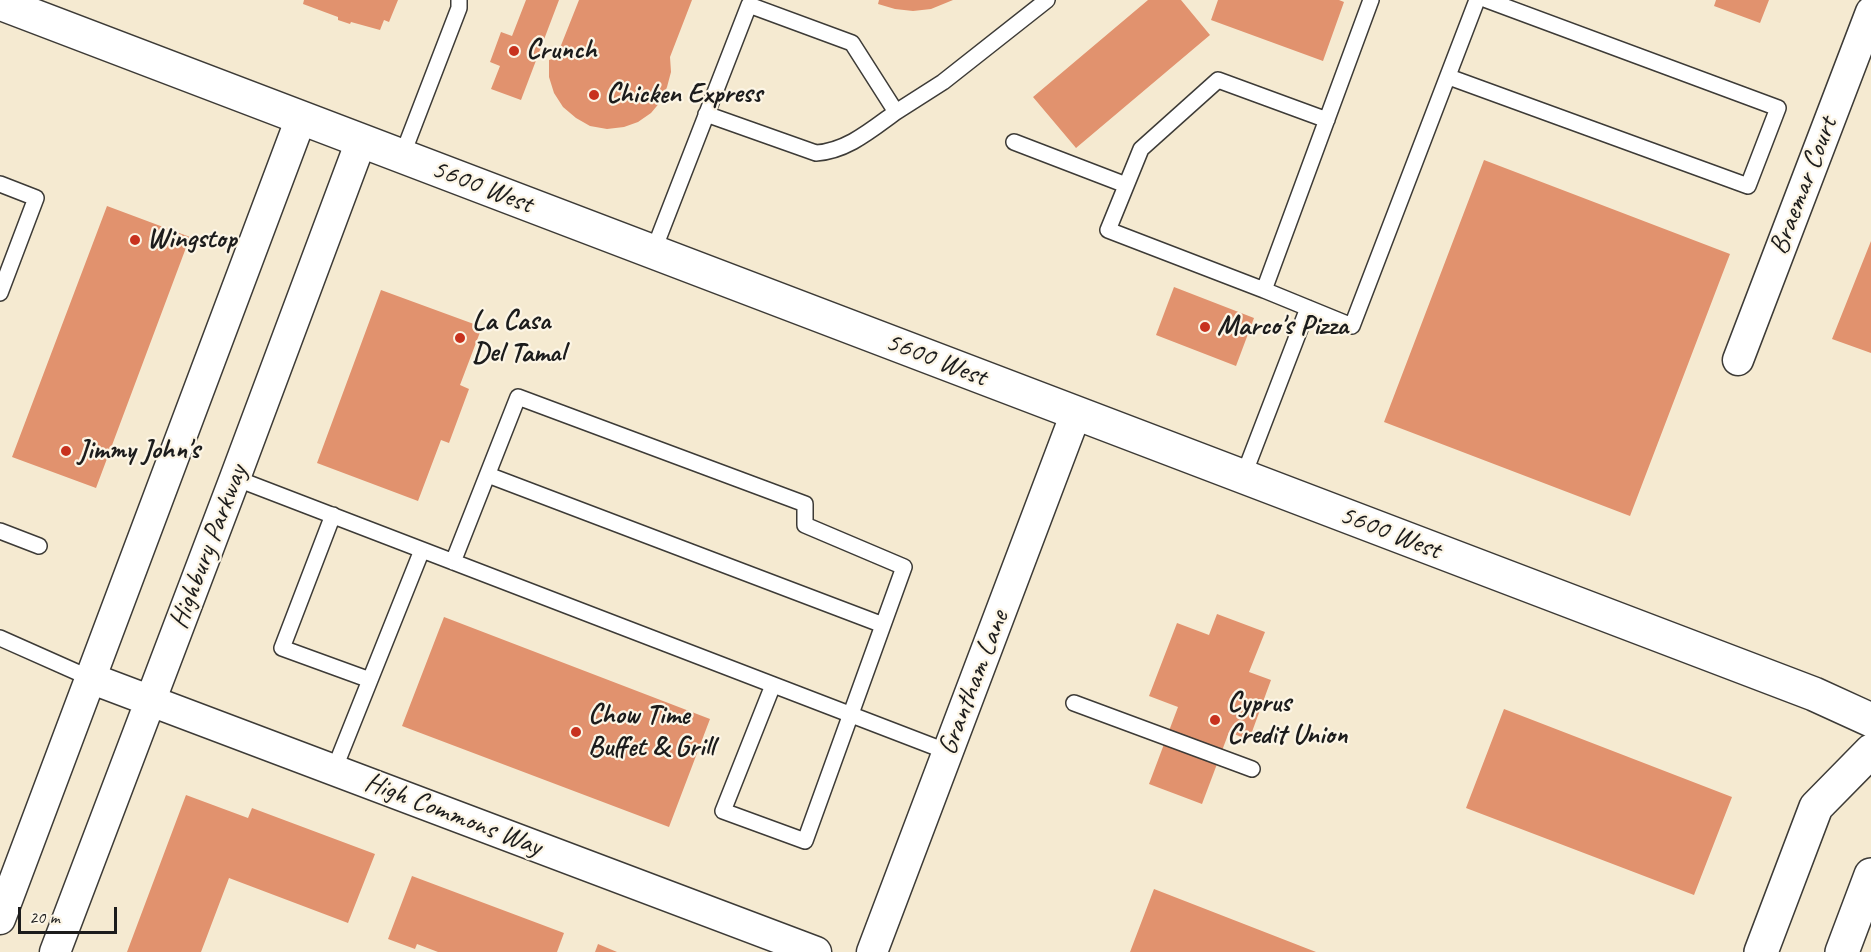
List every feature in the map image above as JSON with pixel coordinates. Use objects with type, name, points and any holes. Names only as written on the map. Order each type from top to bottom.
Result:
[{"type":"main road","name":"5600 West","points":[[14,5],[361,141],[1814,694],[1871,720]]},
{"type":"main road","points":[[1761,952],[1816,807],[1871,751]]},
{"type":"main road","points":[[1842,952],[1871,875]]},
{"type":"street","name":"Braemar Court","points":[[1738,360],[1871,12]]},
{"type":"street","points":[[0,919],[301,118]]},
{"type":"street","name":"Highbury Parkway","points":[[55,952],[361,141]]},
{"type":"street","name":"Grantham Lane","points":[[872,952],[1076,413]]},
{"type":"street","name":"High Commons Way","points":[[90,678],[816,952]]},
{"type":"lane","points":[[402,156],[459,8],[459,0]]},
{"type":"lane","points":[[706,114],[816,153],[832,152],[857,140],[943,82],[1047,0]]},
{"type":"lane","points":[[1264,290],[1371,0]]},
{"type":"lane","points":[[1327,120],[1218,80],[1141,148],[1108,230],[1352,326],[1477,0]]},
{"type":"lane","points":[[1449,77],[1748,186],[1778,108],[1486,0]]},
{"type":"lane","points":[[653,252],[749,5],[852,43],[896,112]]},
{"type":"lane","points":[[1014,142],[1126,185]]},
{"type":"lane","points":[[0,183],[36,198],[0,293]]},
{"type":"lane","points":[[1243,477],[1308,308]]},
{"type":"lane","points":[[453,562],[518,397],[805,504],[805,525],[904,567],[806,841],[723,811],[773,685]]},
{"type":"lane","points":[[488,475],[883,625]]},
{"type":"lane","points":[[235,478],[948,752]]},
{"type":"lane","points":[[333,515],[282,648],[370,680]]},
{"type":"lane","points":[[0,531],[39,546]]},
{"type":"lane","points":[[334,770],[422,549]]},
{"type":"lane","points":[[0,638],[90,678]]},
{"type":"lane","points":[[1074,703],[1252,769]]},
{"type":"building","points":[[304,0],[398,0],[389,22],[384,20],[380,30],[338,20],[338,17],[303,4]]},
{"type":"building","points":[[526,0],[559,0],[521,100],[491,89],[500,66],[490,62],[501,32],[512,36]]},
{"type":"building","points":[[579,0],[692,0],[670,57],[671,72],[661,101],[651,113],[638,122],[607,129],[590,126],[563,107],[554,93],[549,77],[549,60],[556,58]]},
{"type":"building","points":[[879,0],[953,0],[931,9],[913,11],[878,4]]},
{"type":"building","points":[[1148,0],[1181,0],[1210,35],[1076,148],[1033,97]]},
{"type":"building","points":[[1218,0],[1339,0],[1344,2],[1323,61],[1211,20]]},
{"type":"building","points":[[1716,0],[1769,0],[1760,23],[1714,6]]},
{"type":"building","points":[[1484,160],[1730,254],[1630,516],[1384,422]]},
{"type":"building","points":[[107,206],[190,237],[96,488],[12,457]]},
{"type":"building","points":[[1871,241],[1871,353],[1832,339]]},
{"type":"building","name":"Marco's Pizza","points":[[1174,287],[1254,318],[1236,366],[1156,335]]},
{"type":"building","points":[[381,290],[482,327],[460,385],[469,389],[449,443],[441,440],[418,501],[317,463]]},
{"type":"building","name":"Cyprus Credit Union","points":[[1217,614],[1265,632],[1249,672],[1271,680],[1249,740],[1229,732],[1202,804],[1149,784],[1178,707],[1149,696],[1177,623],[1209,635]]},
{"type":"building","points":[[444,617],[710,719],[669,827],[402,726]]},
{"type":"building","points":[[1504,709],[1732,797],[1694,895],[1466,808]]},
{"type":"building","points":[[186,795],[248,818],[252,808],[375,854],[348,923],[229,878],[201,952],[127,952]]},
{"type":"building","points":[[412,876],[564,933],[557,952],[438,952],[417,944],[415,949],[388,939]]},
{"type":"building","points":[[1154,889],[1316,952],[1130,952]]},
{"type":"building","points":[[598,944],[617,952],[595,952]]},
{"type":"place","name":"Crunch","points":[[514,51]]},
{"type":"place","name":"Chicken Express","points":[[594,95]]},
{"type":"place","name":"Wingstop","points":[[135,240]]},
{"type":"place","name":"Marco's Pizza","points":[[1205,327]]},
{"type":"place","name":"La Casa Del Tamal","points":[[460,338]]},
{"type":"place","name":"Jimmy John's","points":[[66,451]]},
{"type":"place","name":"Cyprus Credit Union","points":[[1215,720]]},
{"type":"place","name":"Chow Time Buffet & Grill","points":[[576,732]]}]
